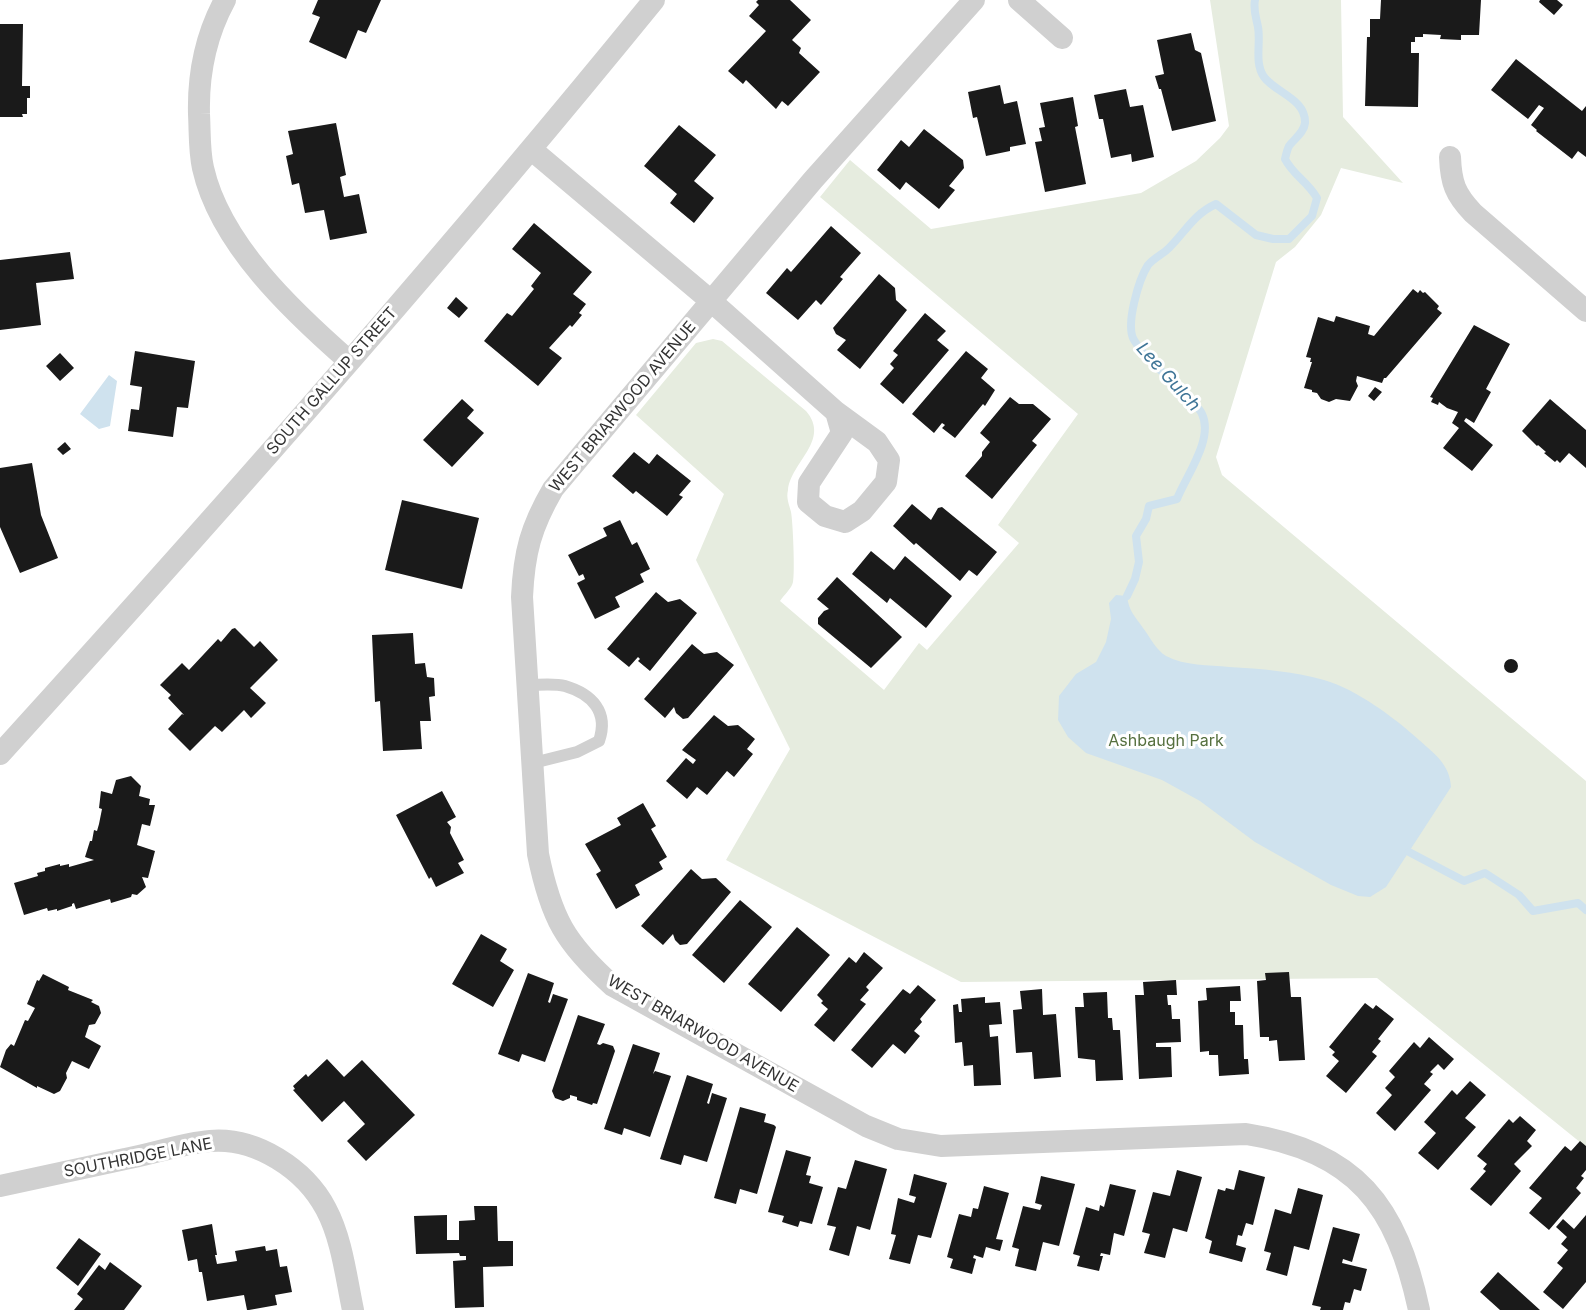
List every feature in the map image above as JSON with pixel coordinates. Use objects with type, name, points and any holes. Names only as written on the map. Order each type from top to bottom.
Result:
[{"type":"street","points":[[225,0],[211,33],[200,80],[200,149],[210,191],[217,210],[229,231],[279,294],[309,326],[349,361]]},
{"type":"street","name":"SOUTH GALLUP STREET","points":[[0,754],[149,591],[349,361],[532,150],[654,0]]},
{"type":"street","name":"WEST BRIARWOOD AVENUE","points":[[974,0],[813,180],[553,489],[541,510],[530,536],[523,575],[522,597],[538,854],[549,898],[567,937],[587,962],[614,986],[866,1126],[898,1139],[941,1146],[1246,1134],[1302,1147],[1330,1161],[1357,1180],[1378,1203],[1390,1221],[1403,1249],[1419,1310]]},
{"type":"street","points":[[1019,0],[1062,38]]},
{"type":"street","points":[[532,150],[836,412],[877,442],[890,460],[886,482],[862,511],[845,522],[825,516],[808,502],[809,483],[842,433],[836,412]]},
{"type":"street","points":[[1450,157],[1451,178],[1460,200],[1586,310]]},
{"type":"street","name":"SOUTHRIDGE LANE","points":[[0,1186],[210,1141],[248,1146],[269,1154],[297,1171],[327,1209],[337,1233],[353,1310]]},
{"type":"lane","points":[[527,685],[563,685],[588,696],[600,710],[603,730],[599,741],[577,752],[532,763]]},
{"type":"green space","name":"Ashbaugh Park","points":[[1210,0],[1341,0],[1343,117],[1403,183],[1341,168],[1321,215],[1295,247],[1276,262],[1216,457],[1222,475],[1586,781],[1586,1147],[1377,978],[961,982],[726,860],[790,749],[696,560],[724,494],[636,415],[696,343],[713,339],[722,341],[806,411],[813,422],[814,432],[808,451],[796,470],[788,490],[794,577],[791,587],[780,601],[884,690],[919,643],[927,650],[1019,543],[998,525],[1078,414],[820,197],[850,160],[931,229],[1141,193],[1196,161],[1229,126]]},
{"type":"water","points":[[109,375],[117,381],[110,426],[99,429],[80,414]]},
{"type":"water","points":[[1116,595],[1127,596],[1133,613],[1156,647],[1166,656],[1181,662],[1289,672],[1336,684],[1362,697],[1387,714],[1436,755],[1448,772],[1451,787],[1386,887],[1370,897],[1358,896],[1331,885],[1255,842],[1200,801],[1162,780],[1086,753],[1068,737],[1058,720],[1059,696],[1076,674],[1096,662],[1106,642],[1111,619],[1109,603]]},
{"type":"building","points":[[318,0],[381,0],[366,33],[358,30],[346,59],[309,42],[320,17],[312,14]]},
{"type":"building","points":[[758,0],[790,0],[811,20],[792,40],[801,48],[799,53],[820,72],[788,106],[782,101],[776,109],[746,80],[743,84],[728,71],[766,31],[749,16],[759,5],[756,2]]},
{"type":"building","points":[[1381,0],[1481,0],[1479,35],[1461,35],[1461,40],[1440,39],[1441,35],[1423,34],[1423,37],[1415,37],[1415,42],[1411,42],[1411,53],[1419,53],[1418,107],[1365,106],[1367,37],[1370,37],[1370,19],[1380,19]]},
{"type":"building","points":[[1540,0],[1557,0],[1563,5],[1554,15],[1539,2]]},
{"type":"building","points":[[0,24],[23,24],[22,86],[30,86],[30,98],[27,98],[27,114],[22,114],[23,117],[0,117]]},
{"type":"building","points":[[1191,33],[1195,50],[1201,53],[1216,121],[1172,131],[1161,89],[1159,89],[1155,76],[1164,74],[1157,40]]},
{"type":"building","points":[[1516,59],[1582,111],[1586,106],[1586,157],[1578,151],[1572,159],[1536,131],[1531,125],[1544,108],[1539,105],[1528,119],[1491,90]]},
{"type":"building","points":[[1000,85],[1004,104],[1017,101],[1026,144],[1010,147],[1010,151],[986,156],[977,117],[973,118],[968,92]]},
{"type":"building","points":[[1126,89],[1130,107],[1143,105],[1154,157],[1132,162],[1131,154],[1111,158],[1103,119],[1099,119],[1094,95]]},
{"type":"building","points":[[1073,97],[1078,126],[1075,127],[1086,184],[1045,192],[1035,142],[1042,141],[1039,128],[1045,127],[1040,103]]},
{"type":"building","points":[[336,123],[346,175],[340,177],[344,197],[359,194],[367,233],[330,240],[324,210],[305,213],[299,183],[292,185],[286,156],[293,154],[288,131]]},
{"type":"building","points":[[679,125],[716,155],[694,181],[714,198],[694,223],[670,203],[677,194],[644,166]]},
{"type":"building","points":[[924,129],[963,160],[964,168],[949,186],[955,190],[939,209],[906,182],[900,190],[877,170],[901,140],[909,147]]},
{"type":"building","points":[[534,223],[592,272],[573,294],[586,304],[579,313],[582,315],[549,348],[562,358],[538,386],[484,341],[507,313],[512,316],[534,289],[531,286],[541,273],[512,249]]},
{"type":"building","points":[[831,226],[861,253],[840,277],[843,279],[821,305],[816,300],[798,320],[766,293],[787,268],[791,272]]},
{"type":"building","points":[[70,252],[74,279],[36,283],[41,325],[0,330],[0,260]]},
{"type":"building","points":[[879,274],[895,288],[896,300],[907,310],[860,369],[837,350],[846,340],[836,334],[833,328]]},
{"type":"building","points":[[1413,289],[1418,293],[1420,290],[1425,292],[1439,306],[1437,309],[1442,313],[1382,383],[1357,376],[1358,386],[1350,401],[1336,399],[1329,402],[1321,399],[1312,390],[1304,388],[1312,362],[1310,362],[1311,358],[1306,357],[1318,317],[1334,322],[1336,316],[1370,326],[1368,334],[1374,336]]},
{"type":"building","points":[[456,297],[468,308],[459,318],[447,308]]},
{"type":"building","points":[[925,313],[946,331],[937,340],[949,350],[903,404],[880,384],[894,368],[890,364],[898,355],[893,351]]},
{"type":"building","points":[[1474,325],[1510,344],[1486,389],[1491,392],[1474,423],[1466,418],[1464,421],[1493,445],[1472,471],[1443,448],[1459,428],[1452,423],[1458,412],[1439,402],[1438,405],[1431,402],[1433,398],[1430,397]]},
{"type":"building","points":[[135,351],[195,361],[188,408],[177,407],[173,437],[128,431],[131,409],[139,410],[142,387],[130,385]]},
{"type":"building","points":[[966,351],[988,369],[981,378],[995,390],[985,406],[983,404],[955,438],[942,428],[945,425],[942,423],[934,433],[912,414]]},
{"type":"building","points":[[60,353],[74,368],[60,381],[46,366]]},
{"type":"building","points":[[1375,387],[1382,392],[1374,401],[1368,396]]},
{"type":"building","points":[[1010,397],[1019,404],[1033,404],[1051,419],[1032,441],[1037,445],[992,499],[965,476],[982,456],[982,452],[990,442],[980,433]]},
{"type":"building","points":[[462,399],[474,410],[467,418],[484,433],[452,467],[423,440]]},
{"type":"building","points":[[1550,399],[1586,430],[1586,468],[1569,453],[1560,463],[1557,460],[1555,462],[1522,431]]},
{"type":"building","points":[[65,442],[71,449],[63,455],[57,449]]},
{"type":"building","points":[[634,452],[649,464],[657,454],[691,481],[679,495],[683,497],[667,516],[636,491],[633,494],[612,476]]},
{"type":"building","points":[[32,463],[41,515],[58,558],[20,573],[0,527],[0,468]]},
{"type":"building","points":[[402,500],[479,518],[462,589],[385,570]]},
{"type":"building","points":[[912,504],[931,520],[938,508],[942,507],[997,552],[977,576],[969,570],[960,581],[893,526]]},
{"type":"building","points":[[620,520],[632,545],[637,542],[650,569],[640,574],[644,582],[615,597],[620,607],[595,619],[577,583],[585,579],[583,574],[579,576],[568,555],[607,536],[603,528]]},
{"type":"building","points":[[871,551],[894,570],[905,556],[952,596],[926,628],[890,598],[887,603],[852,574]]},
{"type":"building","points":[[837,577],[902,637],[871,668],[818,624],[818,618],[829,609],[817,599]]},
{"type":"building","points":[[656,592],[668,602],[680,599],[697,613],[650,671],[638,661],[640,659],[638,657],[629,667],[607,649]]},
{"type":"building","points":[[235,628],[254,647],[260,641],[278,660],[250,688],[266,703],[251,718],[244,710],[222,732],[215,726],[190,751],[168,729],[182,714],[184,715],[168,698],[171,695],[160,685],[182,663],[189,670],[218,639],[221,642]]},
{"type":"building","points":[[413,633],[415,664],[425,663],[427,677],[434,678],[435,696],[429,697],[431,721],[420,721],[422,749],[383,751],[380,701],[375,702],[372,635]]},
{"type":"building","points":[[692,644],[704,654],[717,652],[734,665],[688,718],[683,719],[676,713],[674,707],[665,718],[644,699]]},
{"type":"building","points":[[1508,659],[1514,659],[1518,666],[1514,673],[1508,673],[1504,669],[1504,663]]},
{"type":"building","points":[[714,715],[728,726],[738,725],[755,739],[747,749],[753,754],[734,777],[727,771],[707,795],[697,787],[687,799],[666,781],[686,758],[693,764],[696,760],[682,750]]},
{"type":"building","points":[[131,776],[141,786],[139,796],[150,799],[149,805],[155,805],[150,826],[142,824],[137,845],[155,851],[148,878],[142,877],[146,887],[137,895],[132,894],[131,897],[111,903],[110,899],[76,909],[74,903],[72,906],[57,911],[57,909],[48,911],[47,908],[24,915],[14,883],[38,876],[37,873],[45,871],[45,868],[60,864],[60,866],[69,864],[69,867],[94,860],[85,857],[94,830],[97,831],[99,824],[102,809],[99,808],[101,791],[112,794],[116,780]]},
{"type":"building","points":[[442,791],[456,817],[447,822],[464,860],[458,863],[464,873],[436,887],[431,877],[429,879],[396,815]]},
{"type":"building","points":[[643,803],[656,826],[651,829],[667,857],[659,862],[663,869],[635,885],[640,895],[616,909],[596,874],[601,871],[585,844],[621,825],[617,818]]},
{"type":"building","points":[[691,869],[702,879],[716,878],[731,892],[687,944],[680,945],[673,934],[663,945],[641,926]]},
{"type":"building","points":[[740,900],[772,927],[724,983],[692,955]]},
{"type":"building","points":[[797,927],[830,955],[781,1012],[748,984]]},
{"type":"building","points":[[481,934],[507,949],[500,961],[514,970],[493,1007],[452,984]]},
{"type":"building","points":[[864,952],[883,968],[866,987],[869,990],[860,1000],[866,1004],[834,1042],[814,1025],[828,1009],[817,995],[849,957],[856,963]]},
{"type":"building","points":[[1289,972],[1291,997],[1301,997],[1305,1060],[1279,1061],[1277,1040],[1269,1041],[1269,1037],[1260,1037],[1257,981],[1266,980],[1265,973]]},
{"type":"building","points":[[528,973],[554,983],[548,1002],[550,1003],[553,994],[568,999],[545,1062],[522,1054],[519,1062],[498,1054]]},
{"type":"building","points":[[43,974],[69,987],[68,990],[93,1000],[91,1002],[99,1006],[101,1013],[95,1024],[89,1025],[85,1037],[101,1046],[89,1069],[72,1061],[60,1091],[54,1094],[37,1086],[37,1088],[0,1067],[6,1050],[11,1044],[14,1046],[25,1020],[28,1021],[35,1008],[27,1004],[37,980],[39,981]]},
{"type":"building","points":[[1176,980],[1177,995],[1167,995],[1168,1005],[1171,1005],[1172,1019],[1180,1019],[1181,1042],[1156,1043],[1156,1047],[1171,1047],[1172,1077],[1139,1079],[1135,995],[1144,995],[1143,982]]},
{"type":"building","points":[[918,985],[936,1000],[920,1019],[922,1022],[914,1031],[920,1036],[905,1054],[893,1044],[872,1068],[851,1050],[903,989],[910,994]]},
{"type":"building","points":[[1240,986],[1241,1001],[1230,1001],[1230,1012],[1235,1012],[1235,1025],[1243,1025],[1244,1059],[1248,1059],[1249,1074],[1219,1076],[1218,1055],[1209,1055],[1209,1051],[1200,1052],[1198,1001],[1207,1000],[1206,988]]},
{"type":"building","points":[[1042,989],[1043,1015],[1056,1014],[1061,1077],[1034,1079],[1032,1052],[1016,1053],[1013,1010],[1022,1009],[1020,991]]},
{"type":"building","points":[[1107,992],[1108,1018],[1112,1018],[1113,1030],[1120,1030],[1123,1080],[1096,1081],[1095,1060],[1078,1058],[1075,1007],[1084,1007],[1083,993]]},
{"type":"building","points":[[985,997],[985,1003],[1000,1002],[1002,1024],[989,1025],[990,1037],[998,1036],[1001,1085],[974,1086],[973,1065],[964,1066],[962,1042],[955,1043],[953,1005],[958,1004],[959,1012],[962,1012],[961,999]]},
{"type":"building","points":[[1365,1003],[1373,1009],[1376,1005],[1394,1019],[1378,1039],[1381,1041],[1372,1052],[1377,1056],[1346,1093],[1326,1076],[1339,1061],[1332,1055],[1335,1052],[1329,1047]]},
{"type":"building","points":[[578,1015],[605,1024],[597,1044],[613,1046],[615,1051],[597,1104],[592,1105],[570,1095],[570,1098],[563,1101],[555,1098],[552,1091]]},
{"type":"building","points":[[1429,1037],[1454,1059],[1444,1070],[1438,1064],[1430,1072],[1433,1074],[1424,1084],[1431,1090],[1395,1131],[1376,1113],[1392,1095],[1385,1088],[1395,1077],[1389,1071],[1414,1042],[1420,1048]]},
{"type":"building","points":[[633,1044],[660,1053],[653,1074],[655,1071],[671,1076],[650,1137],[624,1128],[622,1135],[604,1129]]},
{"type":"building","points":[[327,1059],[344,1077],[362,1060],[415,1115],[366,1161],[347,1141],[365,1124],[344,1101],[322,1122],[293,1090],[295,1089],[293,1086],[306,1074],[308,1077]]},
{"type":"building","points":[[687,1075],[713,1084],[707,1103],[709,1104],[712,1093],[727,1098],[707,1162],[684,1155],[681,1165],[660,1159]]},
{"type":"building","points":[[1470,1081],[1486,1095],[1465,1118],[1476,1127],[1438,1170],[1418,1153],[1436,1133],[1424,1122],[1452,1090],[1457,1095]]},
{"type":"building","points":[[740,1107],[766,1114],[764,1122],[776,1127],[757,1194],[740,1189],[736,1204],[714,1198]]},
{"type":"building","points":[[1520,1116],[1536,1130],[1527,1141],[1532,1146],[1514,1164],[1521,1171],[1491,1206],[1470,1189],[1486,1171],[1483,1169],[1487,1164],[1477,1156],[1509,1119],[1513,1123]]},
{"type":"building","points":[[1580,1141],[1586,1146],[1586,1170],[1581,1176],[1584,1178],[1576,1188],[1581,1193],[1549,1230],[1529,1213],[1542,1198],[1529,1188],[1565,1146],[1571,1151]]},
{"type":"building","points":[[786,1150],[811,1157],[806,1175],[811,1176],[809,1183],[823,1187],[812,1224],[800,1221],[798,1227],[782,1222],[784,1216],[768,1212]]},
{"type":"building","points":[[855,1160],[887,1169],[870,1230],[857,1226],[849,1256],[829,1250],[836,1227],[827,1225],[838,1187],[846,1189]]},
{"type":"building","points":[[1177,1170],[1202,1177],[1187,1232],[1173,1228],[1165,1258],[1144,1253],[1150,1234],[1142,1232],[1153,1192],[1170,1196]]},
{"type":"building","points":[[1239,1170],[1265,1177],[1253,1225],[1246,1223],[1242,1236],[1238,1235],[1236,1245],[1246,1248],[1242,1262],[1209,1253],[1212,1241],[1205,1238],[1218,1189],[1234,1190]]},
{"type":"building","points":[[914,1174],[947,1183],[931,1238],[918,1235],[910,1264],[889,1259],[896,1235],[891,1234],[898,1198],[914,1203],[916,1197],[909,1195]]},
{"type":"building","points":[[1041,1176],[1075,1184],[1059,1246],[1043,1242],[1036,1271],[1015,1266],[1019,1249],[1012,1247],[1023,1206],[1040,1210],[1042,1205],[1035,1203]]},
{"type":"building","points":[[1110,1184],[1136,1190],[1124,1236],[1114,1233],[1110,1255],[1101,1253],[1100,1256],[1103,1256],[1099,1271],[1077,1266],[1080,1256],[1073,1254],[1086,1207],[1099,1211],[1100,1205],[1104,1207]]},
{"type":"building","points":[[984,1186],[1009,1193],[996,1239],[1003,1240],[1000,1251],[986,1247],[983,1258],[974,1255],[973,1258],[976,1259],[972,1274],[950,1268],[953,1259],[947,1257],[959,1214],[971,1217],[973,1208],[978,1209]]},
{"type":"building","points":[[1298,1188],[1323,1195],[1309,1250],[1294,1246],[1287,1276],[1266,1270],[1271,1253],[1264,1251],[1275,1209],[1291,1214]]},
{"type":"building","points":[[474,1206],[497,1206],[498,1241],[513,1241],[513,1266],[483,1267],[484,1307],[455,1308],[453,1261],[466,1260],[466,1256],[460,1256],[459,1253],[416,1254],[414,1216],[447,1215],[447,1240],[459,1240],[459,1221],[475,1220]]},
{"type":"building","points":[[1586,1215],[1586,1282],[1563,1309],[1543,1292],[1563,1268],[1557,1263],[1568,1250],[1561,1244],[1567,1237],[1556,1227],[1563,1219],[1574,1229]]},
{"type":"building","points":[[212,1224],[217,1264],[237,1261],[235,1251],[265,1246],[266,1251],[277,1249],[280,1267],[287,1266],[292,1292],[275,1295],[277,1305],[249,1310],[247,1310],[244,1295],[207,1301],[202,1272],[199,1272],[197,1259],[188,1261],[182,1230]]},
{"type":"building","points":[[1333,1227],[1360,1234],[1352,1262],[1343,1259],[1342,1263],[1367,1269],[1361,1291],[1354,1289],[1350,1303],[1345,1302],[1343,1310],[1320,1310],[1321,1307],[1312,1305]]},
{"type":"building","points":[[79,1238],[101,1254],[78,1286],[56,1268]]},
{"type":"building","points":[[110,1262],[142,1286],[124,1310],[74,1310],[83,1299],[77,1294],[99,1265],[105,1270]]},
{"type":"building","points":[[1498,1272],[1540,1310],[1500,1310],[1480,1292]]},
{"type":"waterway","name":"Lee Gulch","points":[[1127,596],[1135,579],[1139,562],[1136,536],[1146,519],[1149,506],[1177,499],[1202,446],[1205,424],[1200,410],[1146,356],[1134,340],[1131,324],[1132,313],[1144,272],[1148,265],[1169,248],[1196,218],[1216,204],[1256,235],[1273,239],[1289,239],[1312,216],[1317,198],[1285,159],[1289,146],[1304,127],[1304,115],[1296,102],[1269,83],[1261,71],[1258,59],[1259,33],[1255,0]]},
{"type":"waterway","name":"Lee Gulch","points":[[1409,852],[1464,881],[1485,873],[1519,895],[1533,911],[1578,903],[1586,910]]}]
